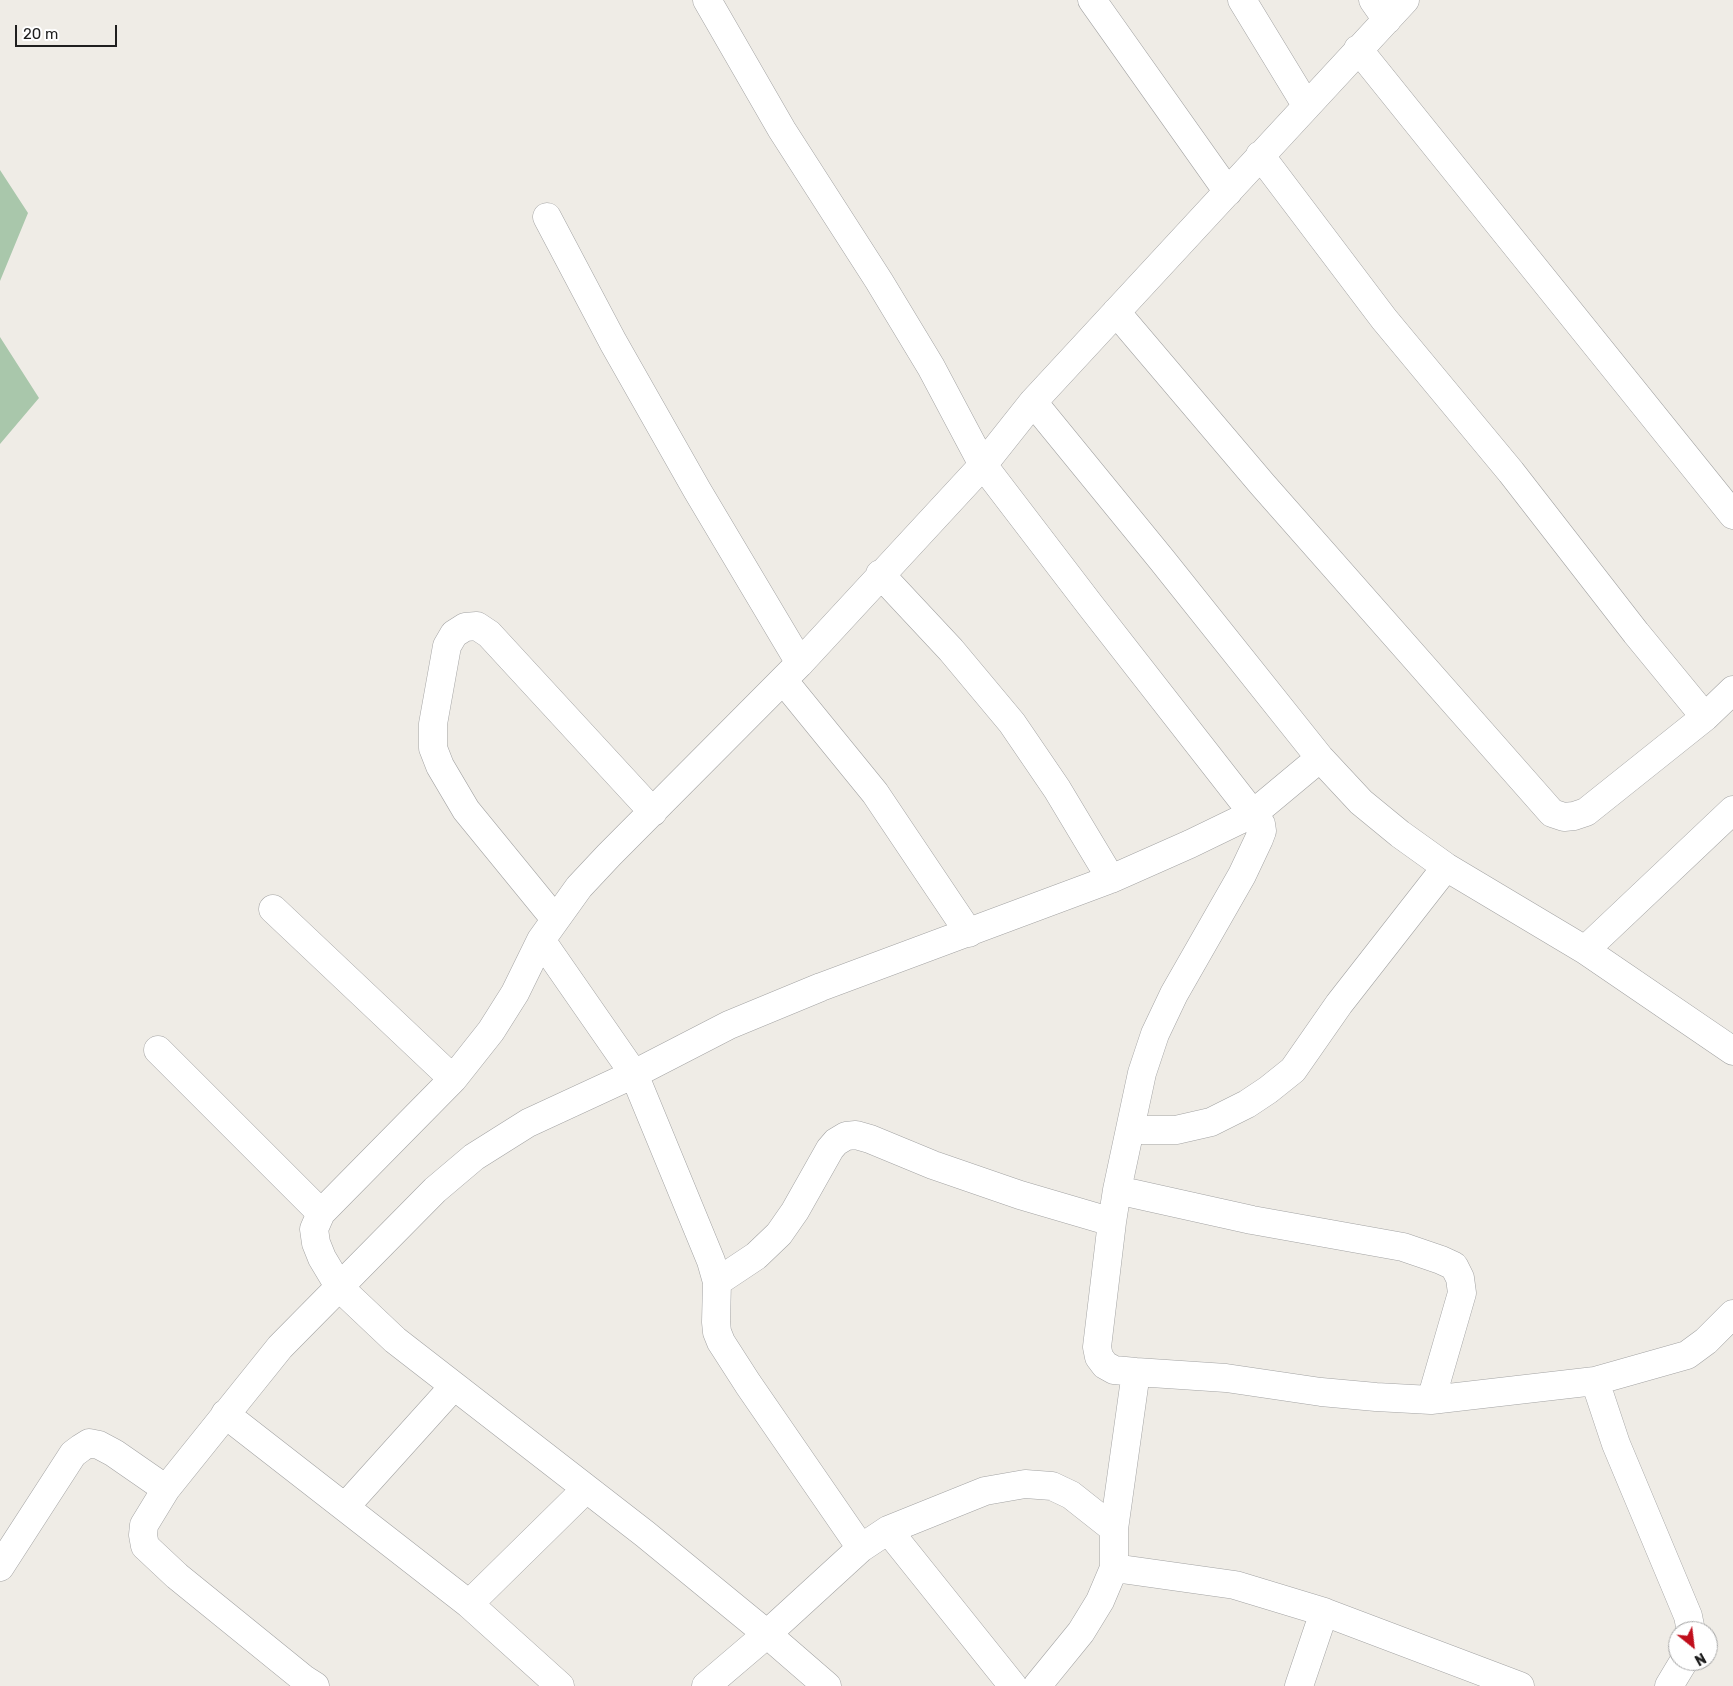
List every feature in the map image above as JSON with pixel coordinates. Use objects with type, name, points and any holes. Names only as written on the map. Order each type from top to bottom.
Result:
[{"type":"street","points":[[706,0],[782,130],[879,281],[931,367],[983,464],[1096,612],[1254,812],[1261,824],[1260,839],[1242,875],[1174,994],[1156,1034],[1142,1073],[1112,1222],[1097,1347],[1098,1357],[1104,1365],[1114,1370],[1226,1378],[1321,1392],[1430,1400],[1595,1381],[1686,1355],[1706,1341],[1733,1314]]},
{"type":"street","points":[[1092,0],[1228,192]]},
{"type":"street","points":[[1242,0],[1306,105]]},
{"type":"street","points":[[826,1686],[767,1634],[645,1534],[395,1340],[340,1288],[322,1258],[316,1243],[314,1230],[321,1213],[453,1079],[491,1031],[515,992],[548,929],[579,887],[792,671],[983,464],[1033,402],[1358,50],[1388,6]]},
{"type":"street","points":[[1358,50],[1733,515]]},
{"type":"street","points":[[1260,155],[1384,319],[1511,472],[1636,633],[1705,717]]},
{"type":"street","points":[[546,217],[613,342],[698,490],[792,671],[969,933]]},
{"type":"street","points":[[1116,312],[1262,484],[1552,812],[1564,817],[1586,812],[1705,717],[1733,690]]},
{"type":"street","points":[[1033,402],[1156,552],[1320,758],[1361,802],[1400,834],[1446,866],[1585,950],[1730,1045]]},
{"type":"street","points":[[880,574],[951,650],[1012,724],[1057,789],[1111,879]]},
{"type":"street","points":[[653,812],[489,634],[477,626],[465,627],[454,634],[447,646],[433,724],[434,748],[440,766],[466,810],[548,929],[634,1074],[711,1261],[717,1282],[716,1322],[721,1342],[861,1548]]},
{"type":"street","points":[[315,1686],[177,1576],[145,1546],[144,1525],[166,1489],[280,1347],[435,1190],[474,1157],[528,1123],[634,1074],[729,1025],[820,987],[1111,879],[1254,812],[1320,758]]},
{"type":"street","points":[[1585,950],[1733,810]]},
{"type":"street","points":[[1130,1130],[1176,1130],[1211,1122],[1247,1104],[1293,1070],[1339,1004],[1446,866]]},
{"type":"street","points":[[273,909],[453,1079]]},
{"type":"street","points":[[158,1050],[321,1213]]},
{"type":"street","points":[[717,1282],[756,1256],[779,1234],[795,1211],[830,1149],[836,1142],[846,1136],[856,1135],[870,1139],[959,1174],[1020,1195],[1112,1222]]},
{"type":"street","points":[[1117,1190],[1252,1220],[1403,1247],[1454,1266],[1460,1278],[1462,1293],[1430,1400]]},
{"type":"street","points":[[1037,1686],[1081,1632],[1100,1601],[1114,1568],[1114,1529],[1136,1372]]},
{"type":"street","points":[[1595,1381],[1616,1444],[1689,1621]]},
{"type":"street","points":[[345,1507],[454,1386]]},
{"type":"street","points":[[225,1414],[469,1604],[560,1686]]},
{"type":"street","points":[[0,1566],[73,1454],[90,1444],[99,1445],[114,1453],[166,1489]]},
{"type":"street","points":[[706,1686],[767,1634],[861,1548],[888,1530],[985,1491],[1025,1484],[1052,1486],[1071,1495],[1114,1529]]},
{"type":"street","points":[[469,1604],[586,1489]]},
{"type":"street","points":[[888,1530],[1013,1686]]},
{"type":"street","points":[[1114,1568],[1235,1585],[1324,1612],[1520,1686]]},
{"type":"street","points":[[1299,1686],[1324,1612]]},
{"type":"street","points":[[1669,1686],[1678,1671]]},
{"type":"green space","points":[[0,170],[28,213],[0,281]]},
{"type":"green space","points":[[0,337],[39,398],[0,444]]}]
